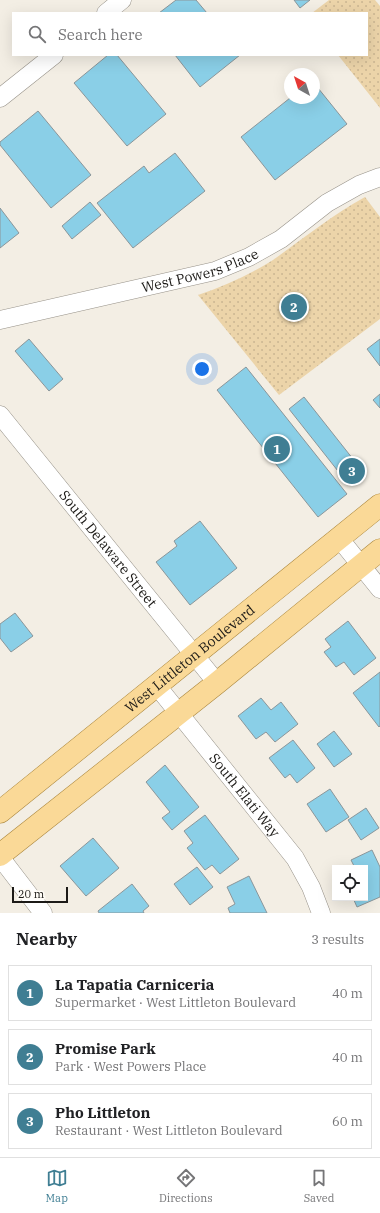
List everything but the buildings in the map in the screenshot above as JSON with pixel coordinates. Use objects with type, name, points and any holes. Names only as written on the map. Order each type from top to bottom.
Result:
[{"type":"main road","name":"West Littleton Boulevard","points":[[0,812],[380,505]]},
{"type":"main road","points":[[0,856],[217,683],[380,550]]},
{"type":"street","points":[[107,12],[122,0]]},
{"type":"street","points":[[0,98],[53,56]]},
{"type":"street","name":"West Powers Place","points":[[3,315],[215,271],[249,257],[281,239],[326,203],[358,185],[380,177]]},
{"type":"street","name":"South Delaware Street","points":[[0,415],[217,683]]},
{"type":"street","points":[[339,538],[380,588]]},
{"type":"street","name":"South Elati Way","points":[[157,686],[295,858],[311,887],[321,913]]},
{"type":"street","points":[[0,856],[44,913]]},
{"type":"shaded area","points":[[329,0],[375,0],[380,6],[380,108],[339,56],[368,56],[368,12],[313,12]]},
{"type":"shaded area","points":[[365,197],[380,217],[380,319],[279,395],[198,295],[255,271],[273,260],[329,219]]},
{"type":"place","name":"Promise Park","points":[[294,307]]},
{"type":"place","name":"La Tapatia Carniceria","points":[[277,449]]},
{"type":"place","name":"Pho Littleton","points":[[352,471]]}]
